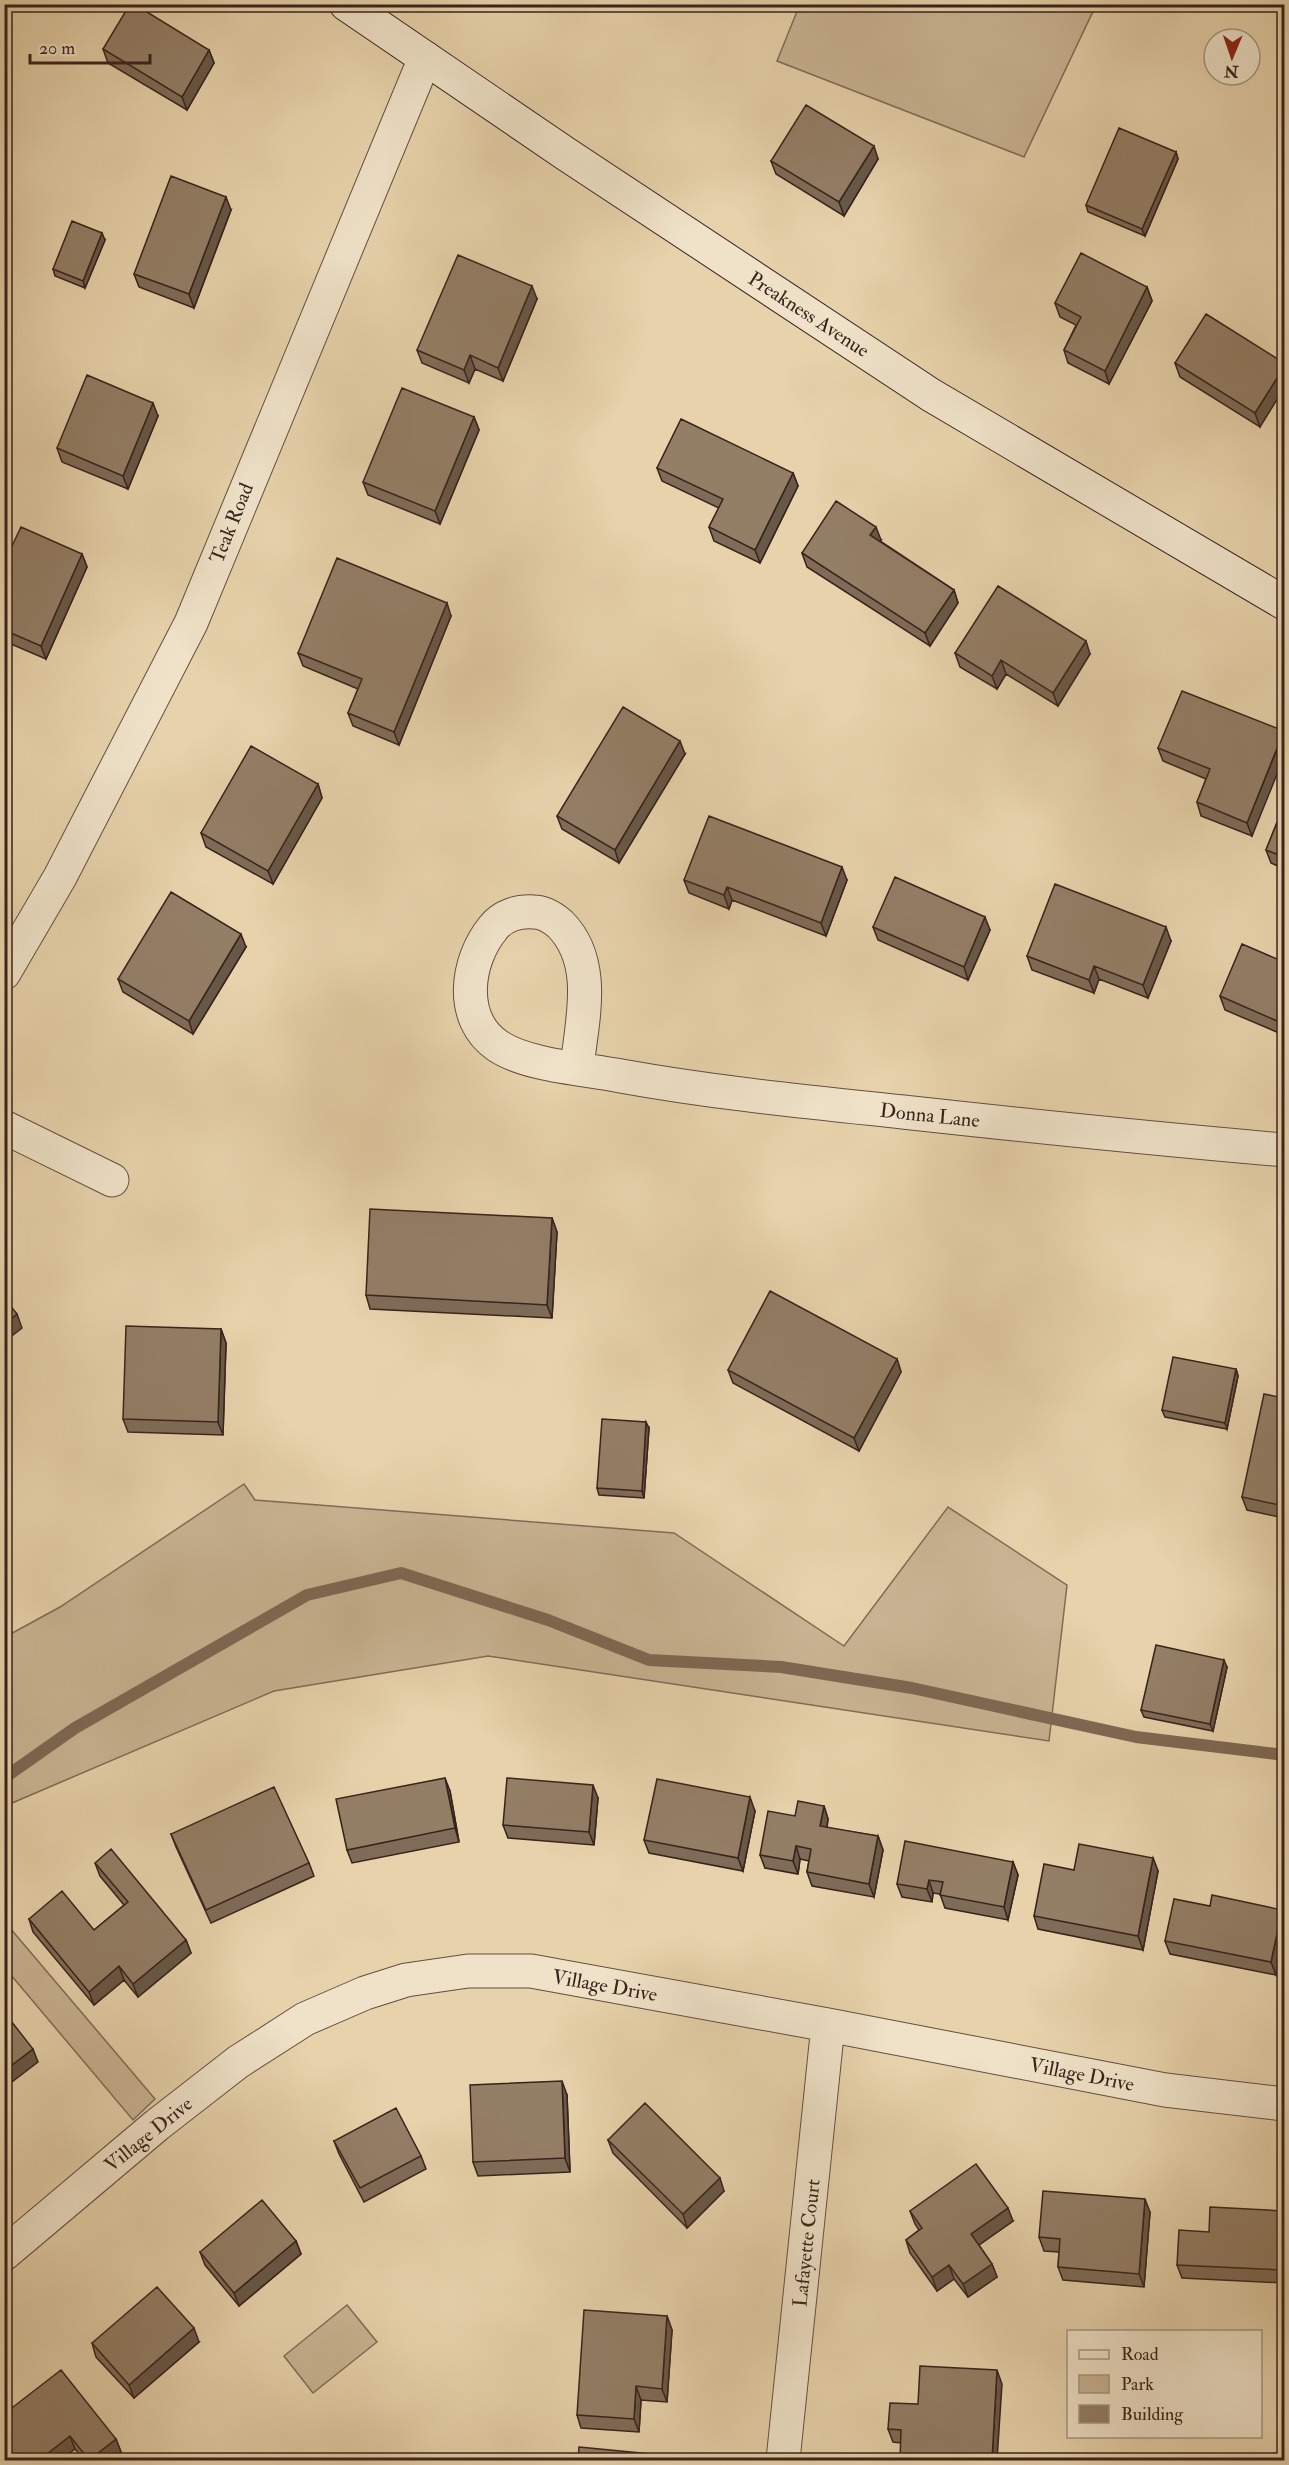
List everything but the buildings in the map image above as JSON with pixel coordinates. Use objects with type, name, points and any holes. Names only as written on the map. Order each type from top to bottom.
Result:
[{"type":"street","name":"Preakness Avenue","points":[[346,4],[931,395],[1284,603]]},
{"type":"street","name":"Teak Road","points":[[4,973],[60,877],[191,623],[425,58]]},
{"type":"street","name":"Donna Lane","points":[[577,1068],[585,990],[582,961],[571,936],[554,918],[539,912],[517,912],[496,924],[480,944],[471,971],[471,1001],[479,1029],[498,1046],[526,1058],[577,1068],[696,1090],[1133,1137],[1284,1150]]},
{"type":"street","points":[[4,1127],[112,1180]]},
{"type":"street","name":"Village Drive","points":[[4,2254],[157,2125],[238,2062],[305,2019],[365,1993],[406,1980],[468,1971],[531,1971],[1166,2090],[1284,2104]]},
{"type":"street","name":"Lafayette Court","points":[[783,2460],[828,2025]]},
{"type":"green space","points":[[800,4],[1096,5],[1024,157],[777,61]]},
{"type":"green space","points":[[244,1484],[255,1500],[674,1533],[844,1646],[948,1507],[1067,1585],[1049,1741],[488,1656],[274,1691],[5,1806],[5,1637],[60,1607]]},
{"type":"green space","points":[[4,1921],[155,2099],[133,2120],[5,1968]]},
{"type":"green space","points":[[347,2305],[377,2342],[313,2393],[284,2356]]},
{"type":"waterway","points":[[4,1778],[75,1728],[307,1595],[401,1573],[548,1620],[649,1660],[781,1667],[912,1688],[1136,1737],[1284,1755]]}]
